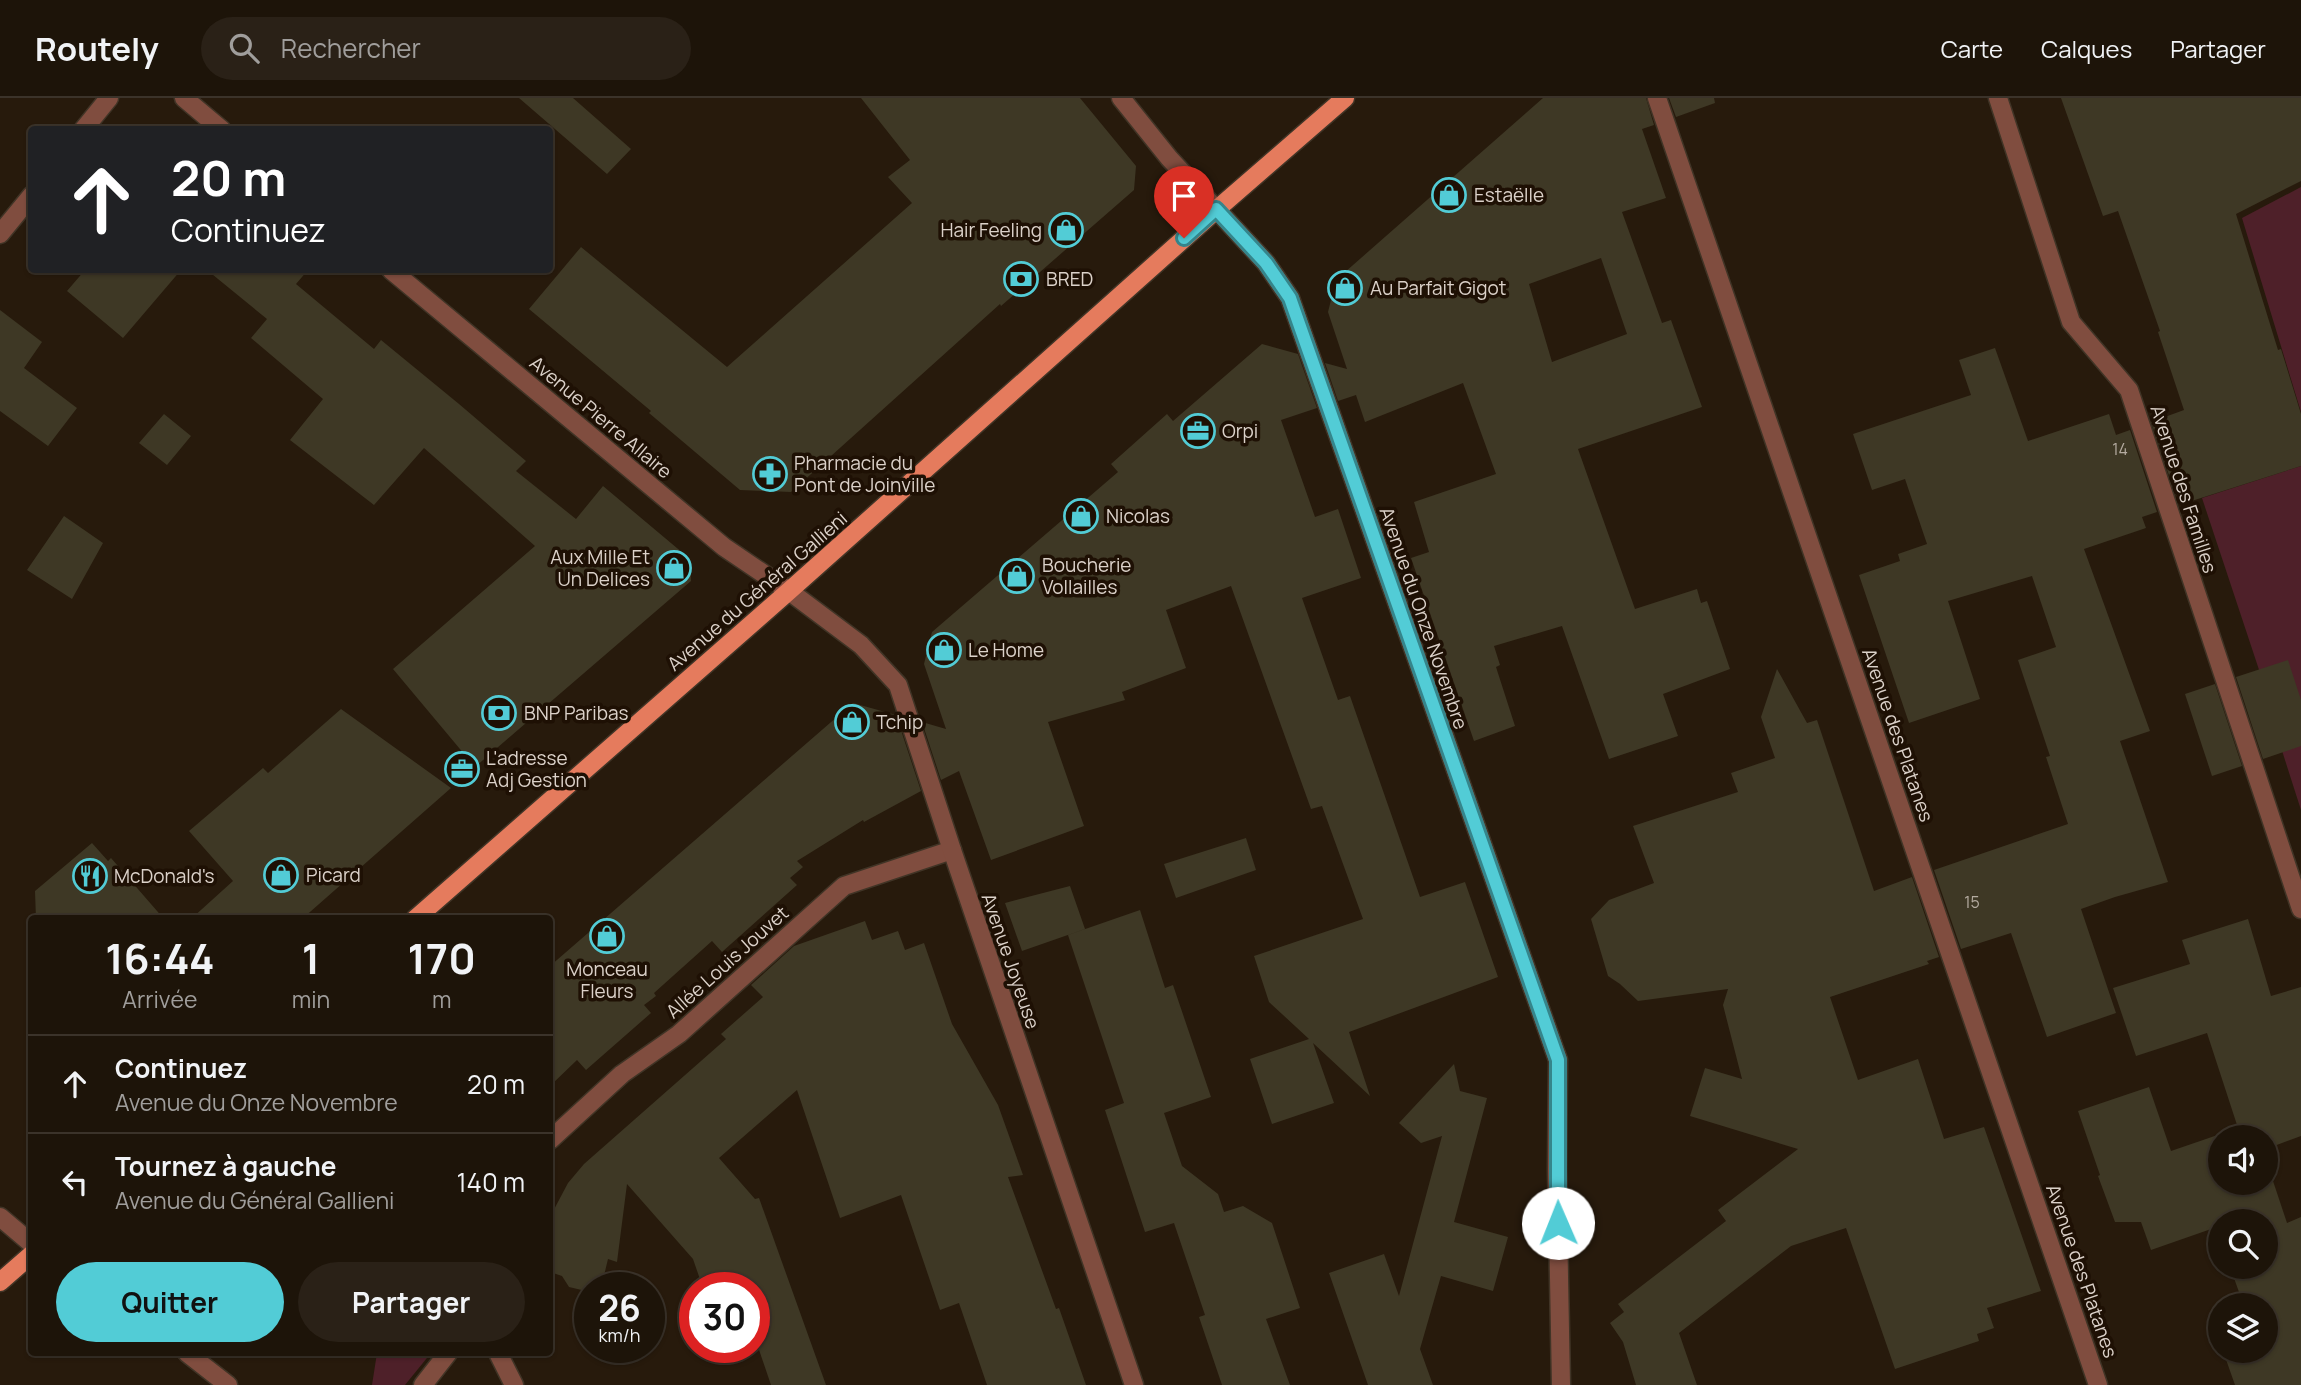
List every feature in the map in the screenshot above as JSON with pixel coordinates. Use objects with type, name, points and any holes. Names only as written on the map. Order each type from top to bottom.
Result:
[{"type":"main road","name":"Avenue du Général Gallieni","points":[[420,915],[789,591],[1216,209],[1345,98]]},
{"type":"main road","points":[[0,1282],[28,1258]]},
{"type":"street","points":[[86,126],[108,98]]},
{"type":"street","points":[[184,98],[217,126]]},
{"type":"street","name":"Avenue du Onze Novembre","points":[[1121,98],[1169,158],[1266,263],[1290,298],[1558,1060],[1557,1169],[1562,1385]]},
{"type":"street","name":"Avenue des Platanes","points":[[1657,98],[2098,1385]]},
{"type":"street","name":"Avenue des Familles","points":[[1998,98],[2071,322],[2129,390],[2301,909]]},
{"type":"street","points":[[0,234],[28,200]]},
{"type":"street","name":"Avenue Pierre Allaire","points":[[395,273],[724,547],[789,591]]},
{"type":"street","name":"Avenue Joyeuse","points":[[789,591],[861,645],[898,685],[1134,1385]]},
{"type":"street","name":"Allée Louis Jouvet","points":[[553,1137],[622,1074],[679,1034],[844,886],[952,850]]},
{"type":"street","points":[[0,1217],[28,1241]]},
{"type":"street","points":[[191,1356],[228,1385]]},
{"type":"street","points":[[423,1385],[446,1356]]},
{"type":"street","points":[[500,1356],[514,1385]]},
{"type":"shaded area","points":[[2301,187],[2301,412],[2242,218]]},
{"type":"shaded area","points":[[2301,466],[2301,810],[2277,735],[2280,733],[2202,498]]},
{"type":"shaded area","points":[[377,1356],[429,1356],[405,1385],[372,1385]]},
{"type":"building","points":[[519,98],[573,98],[631,149],[607,174]]},
{"type":"building","points":[[861,98],[1080,98],[1136,166],[1134,190],[1001,306],[1000,304],[791,492],[740,490],[529,309],[581,247],[727,367],[912,203],[888,177],[910,160]]},
{"type":"building","points":[[1543,98],[1646,98],[1654,125],[1642,129],[1666,198],[1622,212],[1662,323],[1671,320],[1702,407],[1578,449],[1635,609],[1697,589],[1701,603],[1707,601],[1730,669],[1663,694],[1678,736],[1609,759],[1562,626],[1494,646],[1500,665],[1496,667],[1515,726],[1474,741],[1411,558],[1429,552],[1414,502],[1496,474],[1463,383],[1365,422],[1356,395],[1338,401],[1325,363],[1347,369],[1328,312],[1336,280]],"holes":[[[1601,258],[1627,334],[1552,362],[1529,284]]]},
{"type":"building","points":[[1669,98],[1714,98],[1715,103],[1676,117]]},
{"type":"building","points":[[2061,98],[2301,98],[2301,181],[2236,214],[2301,414],[2301,466],[2179,505],[2151,422],[2184,410],[2118,211],[2103,216]]},
{"type":"building","points":[[82,273],[178,273],[123,338],[67,291]]},
{"type":"building","points":[[211,273],[305,273],[296,284],[374,349],[381,340],[459,404],[526,461],[516,471],[576,519],[603,486],[690,559],[691,581],[475,767],[393,669],[535,546],[424,448],[374,505],[290,440],[323,399],[251,338],[267,319]]},
{"type":"building","points":[[0,310],[42,342],[24,368],[77,408],[48,446],[0,411]]},
{"type":"building","points":[[1262,344],[1298,354],[1317,408],[1281,420],[1315,517],[1338,509],[1361,578],[1302,598],[1338,700],[1350,696],[1420,897],[1465,882],[1498,977],[1349,1032],[1370,1096],[1313,1043],[1334,1103],[1272,1124],[1250,1059],[1309,1039],[1269,1002],[1254,956],[1363,919],[1322,806],[1311,809],[1231,586],[1166,610],[1186,668],[1122,692],[1125,700],[1048,722],[1084,826],[991,860],[959,771],[941,780],[922,722],[946,729],[924,664],[932,632],[1118,472],[1111,464],[1167,414],[1173,421]]},
{"type":"building","points":[[1995,348],[2028,441],[2109,414],[2116,435],[2130,430],[2157,512],[2142,517],[2146,528],[2084,549],[2150,731],[2120,741],[2168,882],[2081,909],[2116,1013],[2047,1037],[2011,933],[1961,949],[1934,870],[2068,824],[2046,757],[2050,756],[2018,660],[2056,647],[2032,576],[1948,601],[1980,699],[1909,723],[1859,575],[1900,561],[1898,554],[1927,544],[1905,479],[1872,490],[1853,434],[1971,395],[1959,360]]},
{"type":"building","points":[[164,414],[191,436],[167,465],[139,443]]},
{"type":"building","points":[[64,516],[103,543],[72,599],[27,570]]},
{"type":"building","points":[[2288,660],[2301,700],[2301,746],[2263,759],[2236,677]]},
{"type":"building","points":[[1777,669],[1807,723],[1817,720],[1874,891],[1912,877],[1939,957],[1927,961],[1929,964],[1830,997],[1858,1080],[1918,1059],[1944,1139],[1984,1127],[2041,1291],[1987,1308],[1994,1328],[1977,1334],[1979,1341],[1895,1369],[1846,1228],[1791,1246],[1679,1333],[1697,1385],[1636,1385],[1623,1342],[1610,1323],[1624,1312],[1618,1304],[1726,1221],[1718,1210],[1798,1149],[1690,1116],[1705,1068],[1742,1079],[1723,1005],[1728,989],[1638,1001],[1608,976],[1591,919],[1609,900],[1654,883],[1633,826],[1738,792],[1731,773],[1775,758],[1761,717]]},
{"type":"building","points":[[2215,684],[2242,766],[2212,776],[2185,694]]},
{"type":"building","points":[[853,703],[896,715],[921,791],[864,822],[863,820],[797,861],[803,867],[790,878],[797,885],[722,952],[712,941],[654,993],[656,996],[644,1005],[651,1013],[586,1070],[577,1060],[553,1083],[553,963]]},
{"type":"building","points":[[341,709],[451,788],[307,915],[195,915],[233,881],[189,831],[263,768],[268,773]]},
{"type":"building","points":[[1246,838],[1256,870],[1176,898],[1164,864]]},
{"type":"building","name":"McDonald's","points":[[92,843],[108,861],[111,858],[161,915],[36,915],[35,891]]},
{"type":"building","points":[[1070,886],[1085,929],[1022,951],[1005,903]]},
{"type":"building","points":[[1140,910],[1165,988],[1173,985],[1211,1097],[1164,1113],[1182,1166],[1218,1194],[1224,1212],[1243,1206],[1272,1223],[1300,1308],[1266,1319],[1290,1385],[1222,1385],[1199,1317],[1205,1315],[1174,1223],[1145,1232],[1105,1110],[1124,1103],[1068,935]]},
{"type":"building","points":[[2248,919],[2271,996],[2301,987],[2301,1136],[2278,1145],[2278,1125],[2237,1125],[2207,1033],[2136,1056],[2113,988],[2190,964],[2182,940]]},
{"type":"building","points":[[865,921],[872,940],[898,931],[905,950],[924,943],[952,1024],[998,1105],[1023,1175],[1008,1177],[1086,1385],[987,1385],[959,1303],[940,1310],[901,1195],[840,1218],[797,1090],[719,1158],[755,1199],[759,1198],[826,1385],[771,1385],[764,1363],[770,1363],[770,1272],[697,1272],[693,1259],[627,1184],[617,1262],[608,1259],[605,1272],[574,1272],[574,1288],[569,1287],[562,1276],[553,1273],[553,1211],[568,1183],[584,1164],[726,1039],[721,1034],[763,997],[751,985],[794,946]]},
{"type":"building","points":[[1454,1064],[1460,1091],[1487,1098],[1454,1222],[1508,1237],[1493,1291],[1441,1276],[1420,1349],[1433,1385],[1368,1385],[1329,1273],[1384,1254],[1399,1296],[1442,1136],[1421,1143],[1399,1123]]},
{"type":"building","points":[[2149,1087],[2171,1151],[2208,1138],[2208,1195],[2278,1195],[2287,1223],[2301,1217],[2301,1385],[2235,1385],[2227,1363],[2278,1363],[2278,1293],[2239,1293],[2234,1279],[2278,1279],[2278,1209],[2208,1209],[2208,1230],[2151,1250],[2141,1222],[2115,1222],[2078,1111]]},
{"type":"place","name":"Estaëlle","points":[[1449,195]]},
{"type":"place","name":"Hair Feeling","points":[[1066,230]]},
{"type":"place","name":"BRED","points":[[1021,279]]},
{"type":"place","name":"Au Parfait Gigot","points":[[1345,288]]},
{"type":"place","name":"Orpi","points":[[1198,431]]},
{"type":"place","name":"Pharmacie du Pont de Joinville","points":[[770,474]]},
{"type":"place","name":"Nicolas","points":[[1081,516]]},
{"type":"place","name":"Aux Mille Et Un Delices","points":[[674,568]]},
{"type":"place","name":"Boucherie Vollailles","points":[[1017,576]]},
{"type":"place","name":"Le Home","points":[[944,650]]},
{"type":"place","name":"BNP Paribas","points":[[499,713]]},
{"type":"place","name":"Tchip","points":[[852,722]]},
{"type":"place","name":"L'adresse Adj Gestion","points":[[462,769]]},
{"type":"place","name":"Picard","points":[[281,875]]},
{"type":"place","name":"McDonald's","points":[[90,876]]},
{"type":"place","name":"Monceau Fleurs","points":[[607,936]]},
{"type":"route","points":[[1184,238],[1216,209],[1266,263],[1290,298],[1558,1060],[1558,1223]]}]
